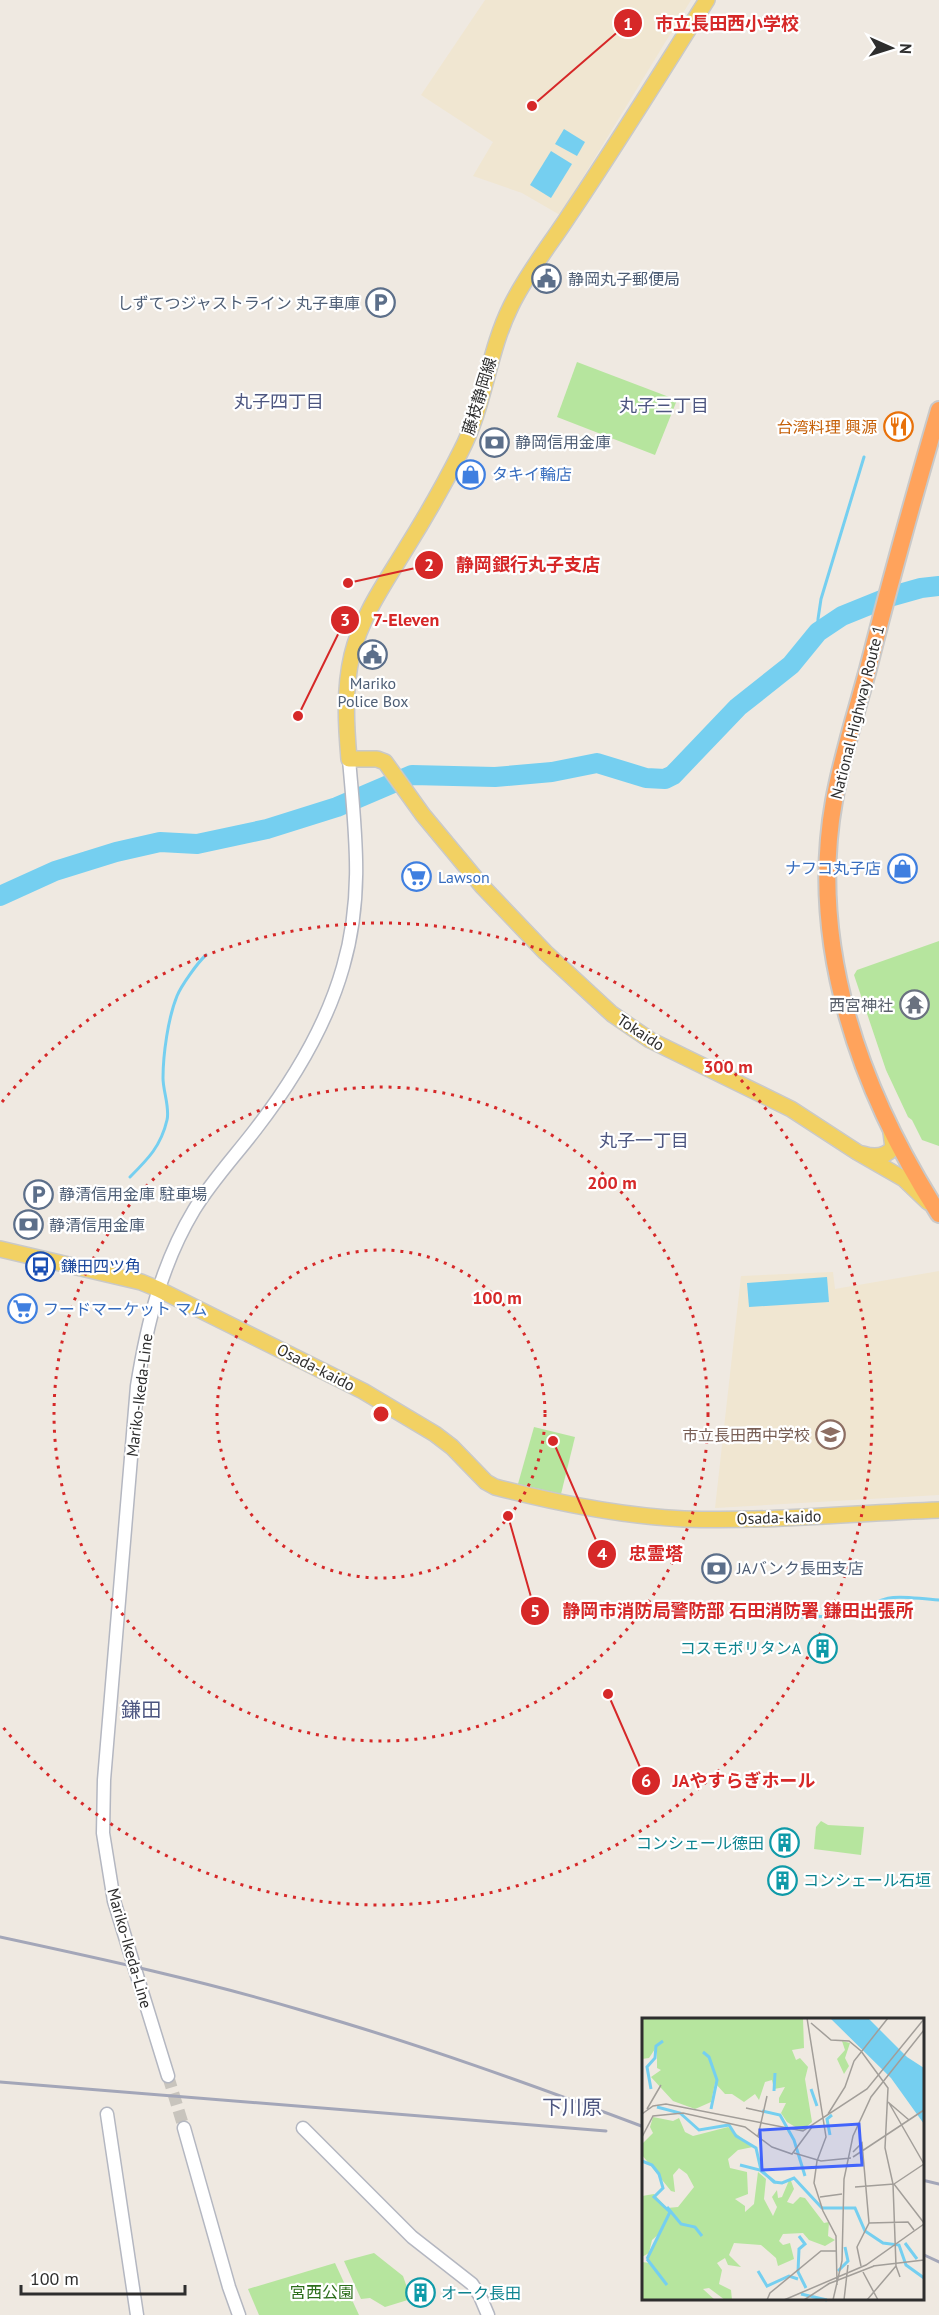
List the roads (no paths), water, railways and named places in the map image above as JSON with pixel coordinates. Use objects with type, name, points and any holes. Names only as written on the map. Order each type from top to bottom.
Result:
[{"type":"highway","name":"National Highway Route 1","points":[[938,1212],[891,1132],[870,1084],[845,1009],[831,940],[828,866],[834,802],[846,744],[939,410]]},
{"type":"main road","name":"藤枝静岡線","points":[[349,759],[347,687],[352,655],[358,636],[372,605],[463,449],[480,404],[496,342],[510,307],[533,266],[569,217],[707,0]]},
{"type":"main road","name":"Tokaido","points":[[349,759],[377,759],[385,762],[423,814],[482,886],[545,952],[612,1014],[650,1040],[684,1059],[791,1109],[904,1179],[938,1212]]},
{"type":"main road","points":[[857,1152],[868,1156],[888,1154],[893,1148],[891,1132]]},
{"type":"main road","name":"Osada-kaido","points":[[0,1249],[116,1276],[158,1289],[363,1391],[435,1434],[481,1478],[495,1486],[582,1506],[682,1519],[736,1519],[939,1510]]},
{"type":"street","name":"Mariko-Ikeda-Line","points":[[168,2076],[114,1901],[103,1833],[105,1773],[136,1386],[144,1337],[158,1289],[180,1235],[195,1208],[257,1127],[317,1036],[344,964],[354,919],[357,859],[349,759]]},
{"type":"street","points":[[107,2114],[137,2315]]},
{"type":"street","points":[[184,2128],[239,2315]]},
{"type":"street","points":[[303,2128],[412,2237],[472,2284],[488,2315]]},
{"type":"water","points":[[564,129],[585,142],[577,156],[555,144]]},
{"type":"water","points":[[551,151],[572,164],[551,198],[530,185]]},
{"type":"water","points":[[827,1277],[829,1302],[749,1307],[747,1283]]},
{"type":"waterway","points":[[818,632],[821,599],[864,457]]},
{"type":"waterway","points":[[0,896],[55,871],[116,852],[160,842],[197,844],[267,829],[337,807],[412,775],[495,777],[552,772],[597,763],[646,778],[665,779],[673,775],[738,707],[791,665],[818,632],[842,616],[889,597],[921,588],[939,586]]},
{"type":"waterway","points":[[130,1177],[153,1152],[164,1129],[168,1110],[163,1069],[171,1015],[182,986],[206,955]]},
{"type":"waterway","points":[[740,1618],[856,1616],[877,1602],[895,1597],[939,1600]]},
{"type":"tunnel","points":[[168,2076],[184,2128]]},
{"type":"railway","points":[[0,1937],[191,1980],[304,2011],[390,2037],[642,2126]]},
{"type":"railway","points":[[0,2082],[606,2131]]},
{"type":"railway","points":[[924,2180],[939,2184]]},
{"type":"railway","points":[[924,2255],[939,2262]]},
{"type":"place","name":"市立長田西小学校","points":[[532,106]]},
{"type":"place","name":"静岡丸子郵便局","points":[[547,279]]},
{"type":"place","name":"しずてつジャストライン 丸子車庫","points":[[381,303]]},
{"type":"place","name":"台湾料理 興源","points":[[898,427]]},
{"type":"place","name":"静岡信用金庫","points":[[494,442]]},
{"type":"place","name":"タキイ輪店","points":[[471,474]]},
{"type":"place","name":"静岡銀行丸子支店","points":[[348,583]]},
{"type":"place","name":"Mariko Police Box","points":[[373,655]]},
{"type":"place","name":"7-Eleven","points":[[298,716]]},
{"type":"place","name":"ナフコ丸子店","points":[[902,868]]},
{"type":"place","name":"Lawson","points":[[417,877]]},
{"type":"place","name":"西宮神社","points":[[914,1005]]},
{"type":"place","name":"静清信用金庫 駐車場","points":[[38,1194]]},
{"type":"place","name":"静清信用金庫","points":[[28,1225]]},
{"type":"place","name":"鎌田四ツ角","points":[[40,1266]]},
{"type":"place","name":"フードマーケット マム","points":[[22,1309]]},
{"type":"place","name":"市立長田西中学校","points":[[831,1435]]},
{"type":"place","name":"忠霊塔","points":[[553,1441]]},
{"type":"place","name":"静岡市消防局警防部 石田消防署 鎌田出張所","points":[[508,1516]]},
{"type":"place","name":"JAバンク長田支店","points":[[716,1568]]},
{"type":"place","name":"コスモポリタンA","points":[[822,1648]]},
{"type":"place","name":"JAやすらぎホール","points":[[608,1694]]},
{"type":"place","name":"コンシェール徳田","points":[[785,1843]]},
{"type":"place","name":"コンシェール石垣","points":[[782,1880]]},
{"type":"place","name":"オーク長田","points":[[420,2293]]},
{"type":"district","name":"丸子四丁目","points":[[279,401]]},
{"type":"district","name":"丸子三丁目","points":[[664,405]]},
{"type":"district","name":"丸子一丁目","points":[[644,1140]]},
{"type":"district","name":"鎌田","points":[[141,1710]]},
{"type":"district","name":"下川原","points":[[572,2107]]},
{"type":"park label","name":"宮西公園","points":[[322,2292]]}]
